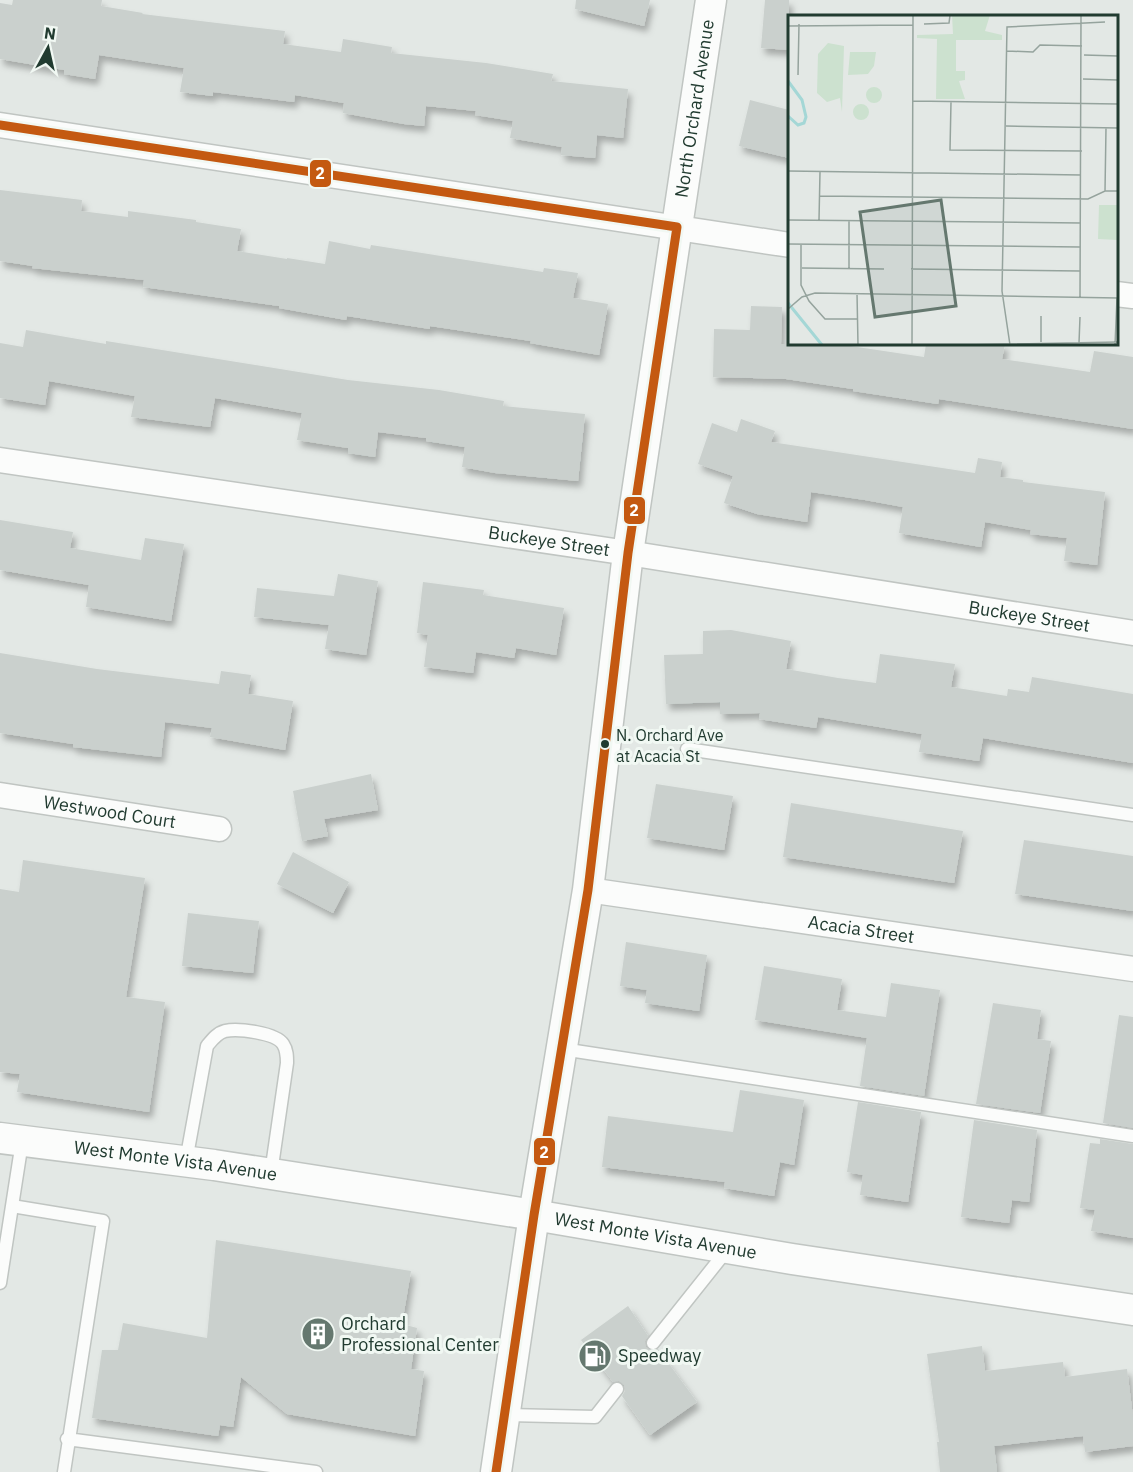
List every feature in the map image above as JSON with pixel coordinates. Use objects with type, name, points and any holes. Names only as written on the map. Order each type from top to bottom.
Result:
[{"type":"street","name":"North Orchard Avenue","points":[[496,1472],[534,1215],[588,890],[628,553],[711,0]]},
{"type":"street","points":[[0,126],[788,245]]},
{"type":"street","points":[[1118,294],[1133,296]]},
{"type":"street","name":"Buckeye Street","points":[[0,460],[628,553],[1133,633]]},
{"type":"street","name":"Westwood Court","points":[[0,795],[219,829]]},
{"type":"street","name":"Acacia Street","points":[[588,890],[1133,969]]},
{"type":"street","name":"West Monte Vista Avenue","points":[[11,1140],[270,1174],[728,1248],[1133,1310]]},
{"type":"lane","points":[[687,749],[1133,815]]},
{"type":"lane","points":[[186,1162],[207,1046],[217,1035],[225,1031],[241,1030],[270,1036],[283,1042],[287,1051],[270,1174]]},
{"type":"lane","points":[[562,1049],[1133,1136]]},
{"type":"lane","points":[[0,1283],[12,1206],[11,1140]]},
{"type":"lane","points":[[12,1206],[102,1221],[64,1472]]},
{"type":"lane","points":[[653,1343],[728,1248]]},
{"type":"lane","points":[[505,1414],[595,1417],[617,1389]]},
{"type":"lane","points":[[68,1439],[316,1472]]},
{"type":"building","points":[[13,0],[102,0],[101,6],[142,14],[285,31],[283,44],[341,52],[343,39],[392,47],[391,53],[486,63],[553,74],[551,81],[628,89],[623,138],[597,135],[595,158],[561,155],[562,147],[510,138],[513,121],[475,115],[476,111],[426,106],[424,126],[343,113],[344,103],[295,95],[294,102],[213,92],[213,96],[180,92],[184,68],[99,55],[95,79],[64,74],[64,70],[0,59],[0,3],[12,5]]},
{"type":"building","points":[[576,0],[650,0],[644,26],[575,9]]},
{"type":"building","points":[[765,0],[789,0],[788,50],[761,48]]},
{"type":"building","points":[[750,100],[788,110],[788,158],[739,146]]},
{"type":"building","points":[[0,190],[82,200],[81,211],[128,217],[128,211],[196,220],[196,222],[241,229],[237,251],[287,259],[325,264],[329,241],[370,249],[371,245],[543,272],[544,268],[578,273],[573,298],[608,304],[599,355],[530,343],[531,341],[430,326],[430,329],[347,316],[346,320],[279,308],[279,306],[143,287],[144,280],[32,268],[33,266],[0,261]]},
{"type":"building","points":[[751,306],[782,307],[781,344],[788,345],[844,345],[924,357],[926,345],[1005,345],[1002,359],[1090,372],[1094,351],[1133,357],[1133,429],[939,399],[938,404],[786,379],[713,377],[714,329],[750,330]]},
{"type":"building","points":[[26,330],[348,380],[439,390],[504,401],[503,406],[585,414],[578,481],[495,473],[462,467],[465,447],[426,441],[426,438],[378,432],[375,457],[348,453],[348,448],[297,440],[302,413],[215,398],[210,427],[131,417],[135,396],[49,381],[45,405],[0,398],[0,343],[23,347]]},
{"type":"building","points":[[741,419],[775,431],[771,442],[975,473],[978,458],[1002,462],[1000,477],[1105,492],[1097,565],[1064,561],[1067,538],[1030,534],[1031,530],[985,522],[981,547],[899,533],[903,507],[865,500],[811,492],[807,522],[757,514],[724,503],[733,476],[698,464],[712,423],[737,432]]},
{"type":"building","points":[[0,520],[73,532],[70,548],[141,560],[145,538],[184,544],[171,621],[86,607],[89,585],[0,570]]},
{"type":"building","points":[[338,574],[378,581],[366,655],[325,649],[329,625],[254,617],[257,588],[334,596]]},
{"type":"building","points":[[423,582],[484,590],[483,595],[564,608],[556,655],[516,648],[514,658],[476,652],[473,673],[424,667],[428,635],[417,633]]},
{"type":"building","points":[[731,630],[791,641],[786,669],[838,678],[876,683],[880,654],[955,664],[951,687],[1007,696],[1008,689],[1029,692],[1032,677],[1133,694],[1133,763],[983,738],[979,761],[919,752],[922,734],[818,717],[816,728],[759,719],[760,713],[720,714],[720,702],[666,704],[664,655],[703,654],[703,631]]},
{"type":"building","points":[[0,653],[97,669],[219,684],[221,671],[251,675],[248,694],[293,701],[285,750],[210,737],[212,728],[165,722],[161,757],[73,747],[73,744],[0,733]]},
{"type":"building","points":[[371,774],[378,810],[324,819],[328,836],[302,841],[293,791]]},
{"type":"building","points":[[656,784],[733,796],[724,850],[647,838]]},
{"type":"building","points":[[791,803],[963,831],[954,883],[783,857]]},
{"type":"building","points":[[1024,840],[1133,856],[1133,911],[1015,894]]},
{"type":"building","points":[[293,852],[349,882],[333,913],[277,884]]},
{"type":"building","points":[[23,860],[145,878],[126,997],[165,1002],[149,1112],[17,1092],[20,1074],[0,1072],[0,889],[19,892]]},
{"type":"building","points":[[188,913],[259,921],[253,973],[182,966]]},
{"type":"building","points":[[626,942],[707,955],[699,1011],[645,1003],[647,990],[620,986]]},
{"type":"building","points":[[764,966],[842,979],[837,1010],[886,1017],[891,983],[940,990],[924,1096],[860,1086],[867,1038],[755,1020]]},
{"type":"building","points":[[993,1003],[1041,1010],[1037,1039],[1051,1041],[1040,1113],[976,1104]]},
{"type":"building","points":[[1119,1015],[1133,1017],[1133,1128],[1103,1123]]},
{"type":"building","points":[[740,1090],[804,1100],[794,1165],[780,1162],[774,1196],[724,1188],[725,1182],[602,1167],[608,1116],[733,1132]]},
{"type":"building","points":[[858,1102],[921,1112],[908,1202],[860,1195],[863,1175],[847,1172]]},
{"type":"building","points":[[974,1120],[1037,1130],[1029,1202],[1012,1200],[1009,1223],[961,1217]]},
{"type":"building","points":[[1100,1139],[1133,1144],[1133,1238],[1091,1231],[1095,1210],[1080,1208],[1090,1143],[1100,1144]]},
{"type":"building","name":"Orchard Professional Center","points":[[216,1240],[411,1271],[402,1324],[417,1328],[411,1369],[424,1371],[415,1436],[287,1414],[241,1377],[233,1427],[220,1425],[218,1436],[92,1418],[102,1350],[118,1350],[123,1323],[207,1338]]},
{"type":"building","points":[[628,1306],[648,1336],[645,1341],[646,1347],[651,1351],[658,1349],[697,1402],[650,1435],[622,1396],[625,1391],[624,1385],[619,1381],[613,1382],[581,1340]]},
{"type":"building","points":[[982,1346],[985,1371],[1063,1362],[1065,1377],[1127,1369],[1133,1417],[1133,1446],[1085,1452],[1083,1436],[994,1446],[997,1472],[940,1472],[937,1442],[939,1442],[927,1354]]},
{"type":"transit line","name":"2","points":[[0,125],[677,227],[628,553],[588,890],[534,1215],[496,1472]]},
{"type":"place","name":"N. Orchard Ave at Acacia St","points":[[605,744]]},
{"type":"place","name":"Orchard Professional Center","points":[[318,1334]]},
{"type":"place","name":"Speedway","points":[[595,1356]]}]
